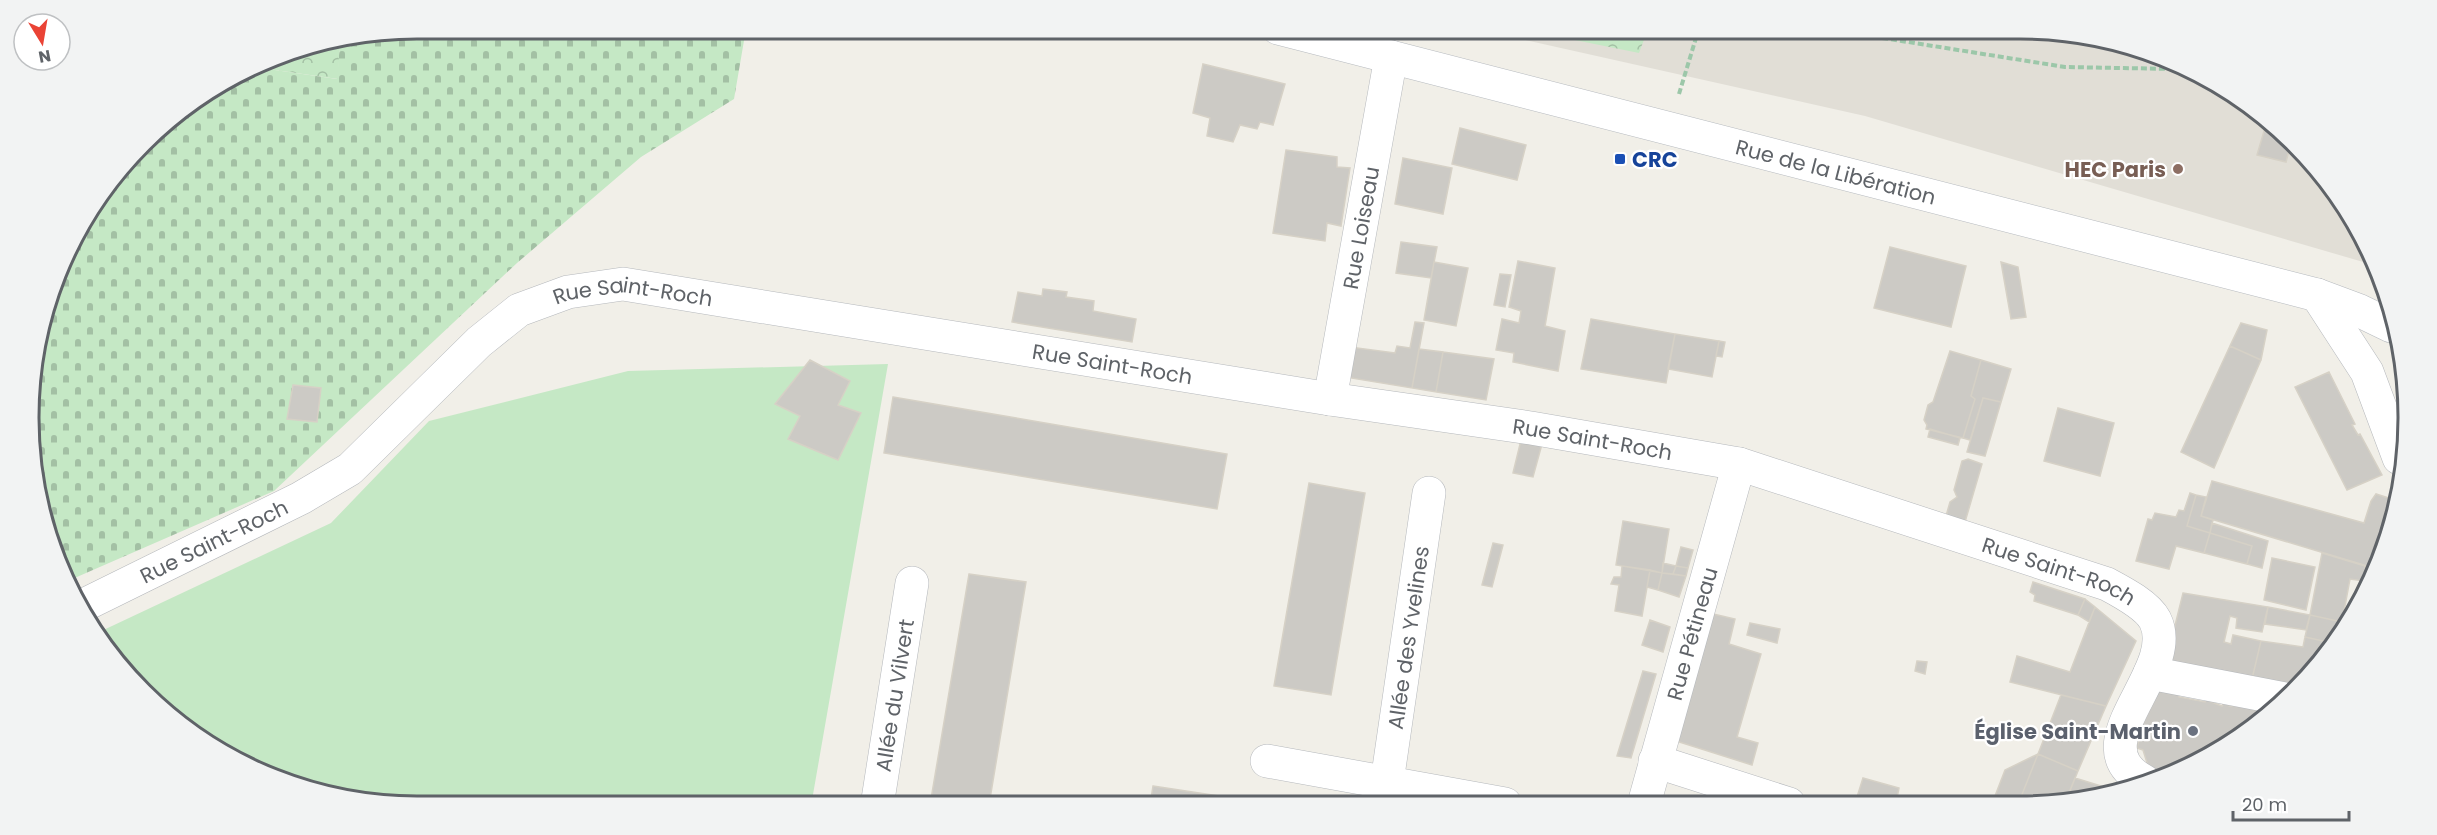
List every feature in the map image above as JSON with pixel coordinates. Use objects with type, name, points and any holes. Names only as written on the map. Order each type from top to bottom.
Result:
[{"type":"street","name":"Rue de la Libération","points":[[1321,39],[2317,295],[2360,310],[2386,323]]},
{"type":"street","name":"Rue Loiseau","points":[[1330,399],[1391,57]]},
{"type":"street","name":"Rue Saint-Roch","points":[[88,603],[301,498],[350,468],[479,342],[519,310],[568,292],[623,284],[1330,399],[1531,428],[1739,464],[2108,584],[2133,598],[2155,620],[2160,643],[2150,673],[2125,723],[2120,750],[2124,766],[2138,777]]},
{"type":"street","points":[[2317,295],[2367,372],[2396,451]]},
{"type":"street","name":"Rue Pétineau","points":[[1646,796],[1739,464]]},
{"type":"street","name":"Allée des Yvelines","points":[[1387,782],[1429,494]]},
{"type":"street","name":"Allée du Vilvert","points":[[879,796],[912,583]]},
{"type":"street","points":[[2150,673],[2274,697]]},
{"type":"street","points":[[1655,761],[1764,796]]},
{"type":"street","points":[[1267,762],[1462,796]]},
{"type":"path","points":[[1669,129],[1696,39]]},
{"type":"path","points":[[1889,39],[2065,67],[2166,69]]},
{"type":"shaded area","name":"HEC Paris","points":[[1521,39],[2020,39],[2069,42],[2117,52],[2187,78],[2230,103],[2269,133],[2320,187],[2347,228],[2364,262],[1865,116]]},
{"type":"green space","points":[[418,39],[744,39],[734,99],[641,157],[517,263],[274,491],[75,578],[59,539],[46,491],[39,418],[46,344],[59,296],[78,250],[103,207],[133,168],[168,133],[207,103],[270,69],[337,79],[340,47],[368,42]]},
{"type":"green space","points":[[1570,39],[1644,39],[1639,53]]},
{"type":"green space","points":[[340,47],[338,79],[270,69],[296,59]]},
{"type":"green space","points":[[888,364],[813,796],[418,796],[344,789],[273,767],[250,757],[207,732],[187,718],[150,685],[117,648],[104,630],[331,523],[429,421],[628,371]]},
{"type":"building","points":[[1203,64],[1285,84],[1273,125],[1260,122],[1257,129],[1240,125],[1233,142],[1207,136],[1210,118],[1193,113]]},
{"type":"building","points":[[1460,128],[1526,145],[1517,180],[1452,164]]},
{"type":"building","points":[[2265,129],[2289,152],[2286,162],[2257,155]]},
{"type":"building","points":[[1286,150],[1337,157],[1337,167],[1350,168],[1341,226],[1327,223],[1325,241],[1273,233]]},
{"type":"building","points":[[1403,158],[1452,168],[1443,214],[1395,204]]},
{"type":"building","points":[[1401,242],[1437,247],[1431,278],[1396,273]]},
{"type":"building","points":[[1890,247],[1966,266],[1951,327],[1874,308]]},
{"type":"building","points":[[1518,261],[1555,268],[1545,326],[1565,331],[1558,371],[1513,362],[1514,353],[1496,350],[1502,319],[1519,323],[1521,311],[1509,307]]},
{"type":"building","points":[[1434,262],[1468,268],[1456,326],[1424,320]]},
{"type":"building","points":[[2001,262],[2018,267],[2026,317],[2011,319]]},
{"type":"building","points":[[1500,274],[1511,275],[1505,307],[1494,305]]},
{"type":"building","points":[[1043,289],[1067,292],[1066,297],[1094,301],[1093,311],[1136,319],[1132,342],[1012,322],[1018,292],[1042,296]]},
{"type":"building","points":[[1591,319],[1675,334],[1666,383],[1581,369]]},
{"type":"building","points":[[1415,322],[1424,323],[1412,388],[1345,377],[1350,347],[1395,353],[1397,346],[1410,348]]},
{"type":"building","points":[[2241,323],[2267,330],[2261,360],[2230,346]]},
{"type":"building","points":[[1675,334],[1719,341],[1712,377],[1668,369]]},
{"type":"building","points":[[1719,341],[1725,342],[1722,357],[1716,356]]},
{"type":"building","points":[[2230,346],[2261,360],[2214,468],[2181,452]]},
{"type":"building","points":[[1419,349],[1443,352],[1436,392],[1412,388]]},
{"type":"building","points":[[1950,351],[1981,360],[1971,396],[1975,399],[1963,438],[1926,429],[1927,425],[1924,420],[1928,405],[1933,402]]},
{"type":"building","points":[[1443,352],[1494,359],[1486,400],[1436,392]]},
{"type":"building","points":[[810,360],[850,381],[838,405],[861,413],[838,460],[788,439],[800,416],[775,404]]},
{"type":"building","points":[[1981,360],[2011,369],[2001,402],[1983,398],[1970,440],[1963,438],[1975,399],[1971,396]]},
{"type":"building","points":[[2329,372],[2355,424],[2352,425],[2358,435],[2360,434],[2382,475],[2347,490],[2295,387]]},
{"type":"building","points":[[293,385],[321,388],[317,422],[287,419]]},
{"type":"building","points":[[893,397],[1227,454],[1217,509],[884,453]]},
{"type":"building","points":[[1983,398],[2001,402],[1985,456],[1967,452]]},
{"type":"building","points":[[2058,408],[2114,423],[2100,476],[2044,461]]},
{"type":"building","points":[[1930,429],[1960,438],[1958,445],[1928,437]]},
{"type":"building","points":[[1521,440],[1542,444],[1533,477],[1513,473]]},
{"type":"building","points":[[1968,459],[1982,464],[1965,522],[1946,516],[1950,502],[1957,497],[1954,490],[1962,461]]},
{"type":"building","points":[[2212,481],[2364,523],[2371,501],[2376,494],[2389,498],[2378,539],[2367,566],[2201,516]]},
{"type":"building","points":[[1309,483],[1365,493],[1331,695],[1274,686]]},
{"type":"building","points":[[2190,493],[2196,495],[2187,526],[2210,533],[2204,553],[2176,546],[2169,569],[2136,561],[2148,519],[2152,520],[2155,513],[2176,517],[2179,510],[2184,511]]},
{"type":"building","points":[[2196,495],[2206,497],[2201,516],[2213,520],[2210,533],[2187,526]]},
{"type":"building","points":[[1623,521],[1669,529],[1662,573],[1616,565]]},
{"type":"building","points":[[2212,523],[2268,541],[2262,568],[2247,564],[2252,546],[2210,533]]},
{"type":"building","points":[[2210,533],[2252,546],[2247,564],[2204,553]]},
{"type":"building","points":[[1493,543],[1503,545],[1492,587],[1482,585]]},
{"type":"building","points":[[1681,547],[1693,550],[1688,568],[1676,566]]},
{"type":"building","points":[[2322,553],[2365,566],[2361,581],[2350,579],[2344,612],[2338,621],[2310,615]]},
{"type":"building","points":[[2272,558],[2315,567],[2306,610],[2264,600]]},
{"type":"building","points":[[1663,563],[1676,566],[1673,574],[1662,573]]},
{"type":"building","points":[[1622,566],[1650,570],[1642,616],[1615,611],[1619,585],[1611,584],[1614,577],[1621,577]]},
{"type":"building","points":[[1676,566],[1688,568],[1686,576],[1673,574]]},
{"type":"building","points":[[1650,570],[1662,573],[1658,590],[1647,587]]},
{"type":"building","points":[[1662,573],[1686,576],[1679,597],[1658,590]]},
{"type":"building","points":[[969,574],[1026,582],[990,796],[932,796]]},
{"type":"building","points":[[2033,582],[2085,599],[2078,615],[2034,601],[2035,595],[2030,592]]},
{"type":"building","points":[[2183,593],[2268,607],[2262,632],[2236,628],[2237,618],[2230,616],[2224,642],[2231,644],[2233,635],[2261,641],[2252,679],[2166,662]]},
{"type":"building","points":[[2085,599],[2095,607],[2089,622],[2078,615]]},
{"type":"building","points":[[2095,607],[2136,641],[2106,706],[2010,682],[2017,656],[2070,672]]},
{"type":"building","points":[[2268,607],[2310,615],[2306,630],[2265,624]]},
{"type":"building","points":[[1709,613],[1735,619],[1729,644],[1761,654],[1737,737],[1758,743],[1752,765],[1673,740]]},
{"type":"building","points":[[2310,615],[2338,621],[2325,641],[2305,637]]},
{"type":"building","points":[[1650,620],[1670,627],[1663,652],[1642,645]]},
{"type":"building","points":[[1750,623],[1780,629],[1777,643],[1747,635]]},
{"type":"building","points":[[2305,637],[2325,641],[2288,684],[2252,679],[2261,641],[2303,647]]},
{"type":"building","points":[[1917,661],[1927,662],[1925,674],[1915,671]]},
{"type":"building","points":[[1643,671],[1656,674],[1631,758],[1617,756]]},
{"type":"building","name":"Église Saint-Martin","points":[[2151,689],[2205,702],[2206,699],[2210,699],[2211,702],[2222,706],[2225,702],[2229,706],[2252,707],[2258,711],[2209,745],[2154,771],[2148,766],[2143,750],[2137,748]]},
{"type":"building","points":[[2061,695],[2106,706],[2078,771],[2038,754]]},
{"type":"building","points":[[2038,754],[2078,771],[2069,793],[2021,796]]},
{"type":"building","points":[[2038,754],[2021,796],[1995,796],[2005,770]]},
{"type":"building","points":[[1863,778],[1899,788],[1897,796],[1857,796]]},
{"type":"building","points":[[2075,778],[2103,787],[2093,789],[2069,793]]},
{"type":"building","points":[[1153,786],[1219,796],[1151,796]]},
{"type":"place","name":"CRC","points":[[1620,159]]},
{"type":"place","name":"HEC Paris","points":[[2178,169]]},
{"type":"place","name":"Église Saint-Martin","points":[[2193,731]]}]
